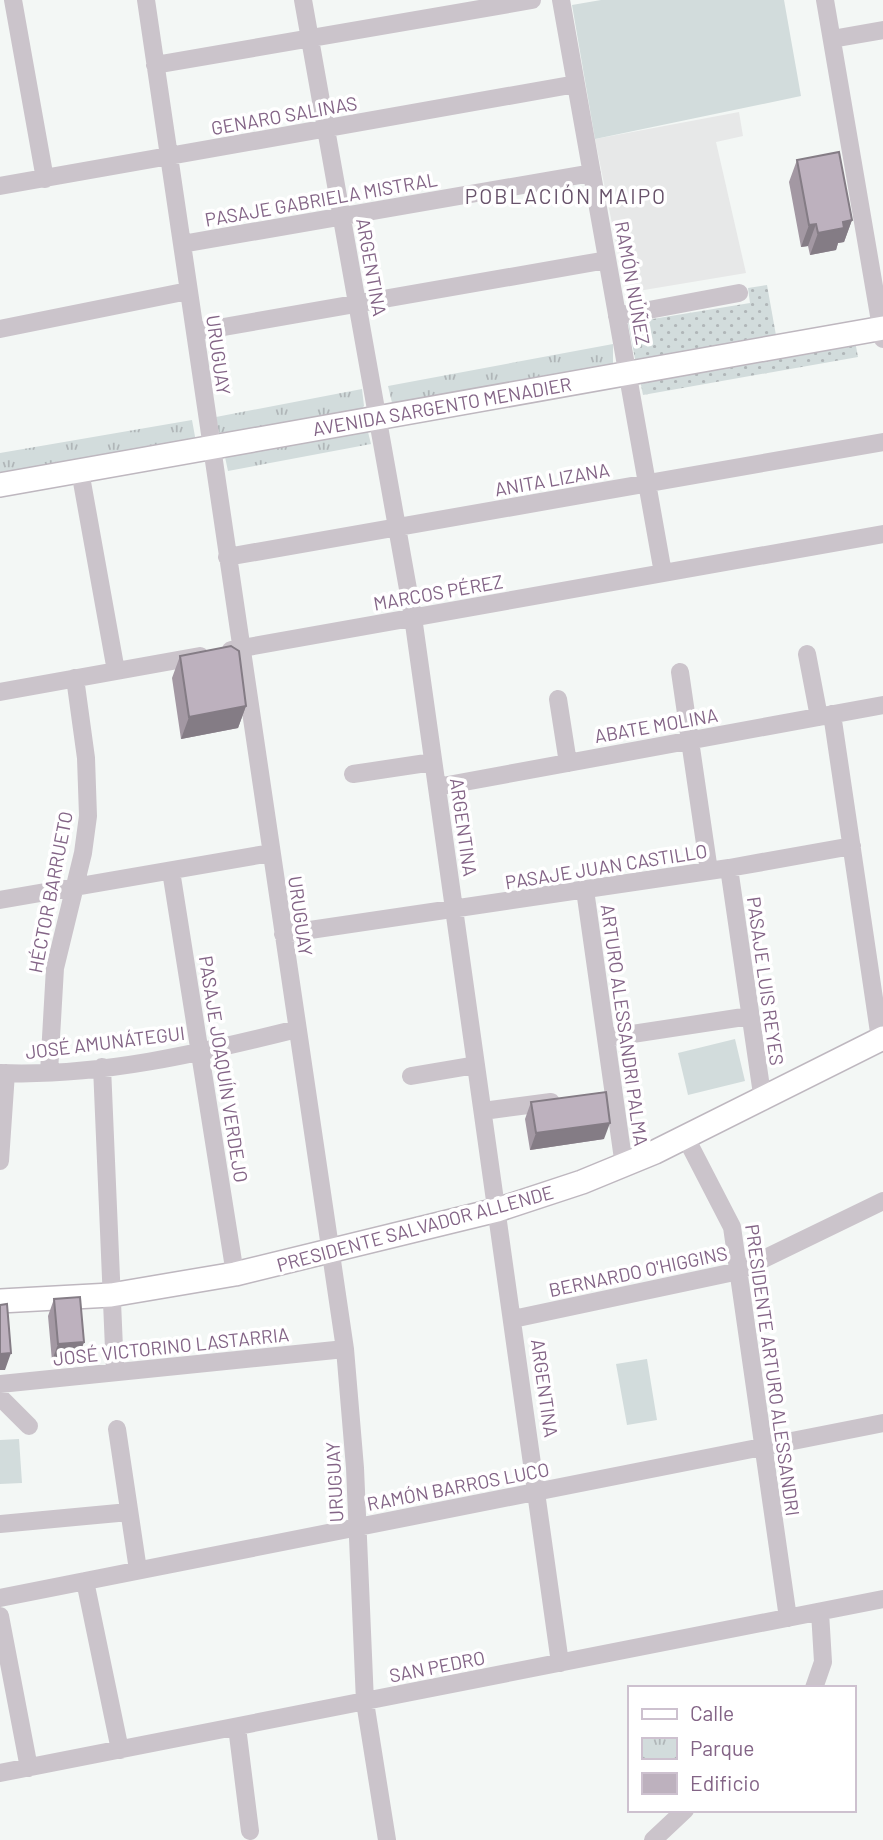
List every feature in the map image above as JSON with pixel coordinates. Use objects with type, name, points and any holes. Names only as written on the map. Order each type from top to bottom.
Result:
[{"type":"main road","name":"AVENIDA SARGENTO MENADIER","points":[[0,485],[628,373],[882,332]]},
{"type":"main road","name":"PRESIDENTE SALVADOR ALLENDE","points":[[0,1301],[111,1295],[235,1274],[497,1210],[624,1166],[763,1101],[882,1039]]},
{"type":"street","points":[[13,0],[45,179]]},
{"type":"street","name":"URUGUAY","points":[[146,0],[345,1349],[358,1527],[365,1702],[387,1840]]},
{"type":"street","name":"ARGENTINA","points":[[303,0],[413,617],[538,1491],[560,1663]]},
{"type":"street","points":[[155,65],[532,0]]},
{"type":"street","name":"RAMÓN NÚÑEZ","points":[[561,0],[663,573]]},
{"type":"street","points":[[825,0],[882,332]]},
{"type":"street","points":[[832,39],[883,30]]},
{"type":"street","name":"GENARO SALINAS","points":[[0,186],[576,84]]},
{"type":"street","name":"PASAJE GABRIELA MISTRAL","points":[[182,244],[592,173]]},
{"type":"street","points":[[195,332],[607,260]]},
{"type":"street","points":[[0,329],[188,291]]},
{"type":"street","points":[[617,316],[740,293]]},
{"type":"street","name":"ANITA LIZANA","points":[[227,557],[883,442]]},
{"type":"street","points":[[80,471],[116,671]]},
{"type":"street","name":"MARCOS PÉREZ","points":[[0,692],[883,534]]},
{"type":"street","points":[[807,654],[825,715],[852,846],[882,1039]]},
{"type":"street","points":[[680,672],[709,871]]},
{"type":"street","name":"HÉCTOR BARRUETO","points":[[49,1072],[55,968],[85,844],[88,798],[75,678]]},
{"type":"street","points":[[558,699],[568,763]]},
{"type":"street","name":"ABATE MOLINA","points":[[437,787],[883,705]]},
{"type":"street","points":[[353,774],[433,762]]},
{"type":"street","name":"PASAJE JUAN CASTILLO","points":[[283,934],[729,868],[852,846]]},
{"type":"street","points":[[0,900],[271,853]]},
{"type":"street","name":"PASAJE LUIS REYES","points":[[729,868],[763,1101]]},
{"type":"street","name":"PASAJE JOAQUÍN VERDEJO","points":[[171,871],[235,1274]]},
{"type":"street","name":"ARTURO ALESSANDRI PALMA","points":[[586,890],[606,1038],[607,1095],[624,1166]]},
{"type":"street","points":[[606,1038],[750,1016]]},
{"type":"street","name":"JOSÉ AMUNÁTEGUI","points":[[3,1073],[49,1072],[200,1052],[297,1029]]},
{"type":"street","points":[[411,1076],[476,1065]]},
{"type":"street","points":[[102,1066],[115,1372]]},
{"type":"street","points":[[0,1161],[3,1073]]},
{"type":"street","points":[[483,1111],[575,1099]]},
{"type":"street","name":"PRESIDENTE ARTURO ALESSANDRI","points":[[686,1138],[728,1213],[740,1271],[788,1618]]},
{"type":"street","name":"BERNARDO O'HIGGINS","points":[[513,1319],[740,1271],[883,1201]]},
{"type":"street","name":"JOSÉ VICTORINO LASTARRIA","points":[[0,1384],[345,1349]]},
{"type":"street","points":[[0,1397],[29,1426]]},
{"type":"street","name":"RAMÓN BARROS LUCO","points":[[0,1598],[883,1423]]},
{"type":"street","points":[[117,1429],[138,1570]]},
{"type":"street","points":[[0,1524],[129,1512]]},
{"type":"street","points":[[85,1581],[120,1750]]},
{"type":"street","name":"SAN PEDRO","points":[[0,1773],[883,1599]]},
{"type":"street","points":[[815,1686],[823,1662],[820,1612]]},
{"type":"street","points":[[0,1616],[29,1768]]},
{"type":"street","points":[[237,1727],[250,1831]]},
{"type":"street","points":[[653,1840],[683,1812]]},
{"type":"shaded area","points":[[739,112],[743,136],[716,142],[746,273],[626,293],[595,139]]},
{"type":"green space","points":[[601,0],[784,0],[801,96],[595,139],[572,5]]},
{"type":"green space","points":[[767,285],[777,341],[636,364],[628,323],[750,303],[748,288]]},
{"type":"green space","points":[[855,341],[858,357],[643,395],[640,380]]},
{"type":"green space","points":[[613,344],[613,366],[393,407],[388,386]]},
{"type":"green space","points":[[362,389],[364,406],[358,413],[230,435],[219,434],[216,417]]},
{"type":"green space","points":[[192,420],[196,442],[0,478],[0,453]]},
{"type":"green space","points":[[364,428],[371,444],[228,471],[225,457],[233,452]]},
{"type":"green space","points":[[735,1039],[745,1081],[688,1095],[678,1053]]},
{"type":"green space","points":[[647,1359],[657,1420],[627,1425],[616,1364]]},
{"type":"green space","points":[[19,1439],[22,1483],[0,1484],[0,1440]]},
{"type":"building","points":[[839,152],[852,220],[843,222],[844,228],[818,233],[816,224],[809,225],[797,160]]},
{"type":"building","points":[[231,646],[239,651],[246,706],[189,717],[180,656]]},
{"type":"building","points":[[606,1092],[610,1123],[536,1133],[531,1102]]},
{"type":"building","points":[[80,1297],[84,1342],[58,1344],[54,1299]]},
{"type":"building","points":[[7,1304],[11,1353],[0,1354],[0,1305]]},
{"type":"district","name":"POBLACIÓN MAIPO","points":[[566,195]]}]
